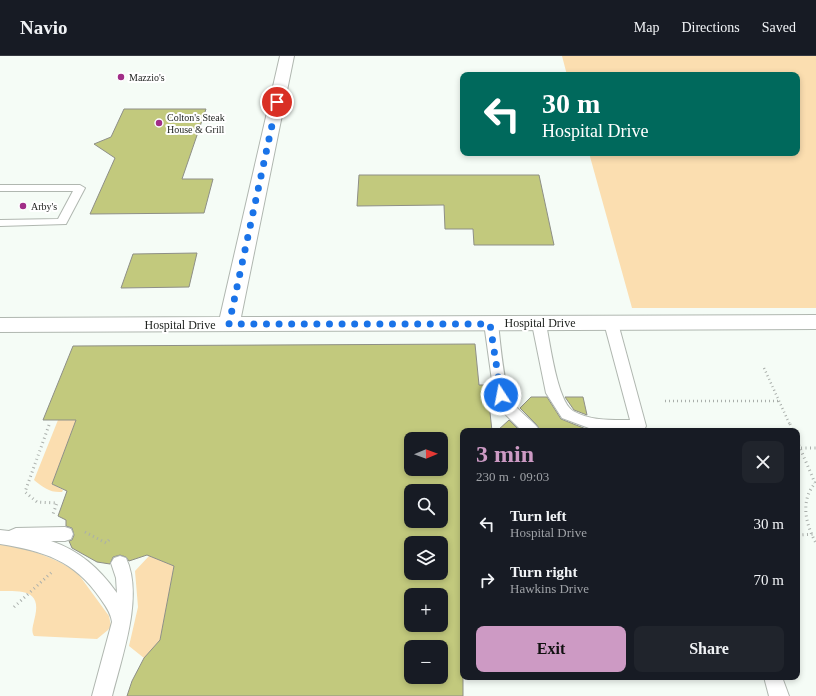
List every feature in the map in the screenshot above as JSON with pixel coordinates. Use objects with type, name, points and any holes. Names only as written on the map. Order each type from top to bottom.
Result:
[{"type":"street","points":[[229,324],[287,56]]},
{"type":"street","name":"Hospital Drive","points":[[0,325],[816,322]]},
{"type":"lane","points":[[0,188],[80,188],[62,222],[0,223]]},
{"type":"lane","points":[[539,324],[553,393],[568,414],[596,428],[639,426],[611,323]]},
{"type":"lane","points":[[490,324],[501,395],[504,402],[528,428]]},
{"type":"lane","points":[[0,536],[65,534]]},
{"type":"lane","points":[[0,536],[48,548],[69,556],[95,576],[114,603],[121,621]]},
{"type":"lane","points":[[102,696],[127,595],[126,583],[120,563]]},
{"type":"lane","points":[[774,680],[779,696]]},
{"type":"path","points":[[764,368],[792,428]]},
{"type":"path","points":[[665,401],[779,401]]},
{"type":"path","points":[[49,425],[25,492],[37,502],[57,503],[52,517]]},
{"type":"path","points":[[816,448],[800,448],[816,482],[812,486],[805,506],[806,520],[810,534],[816,543]]},
{"type":"path","points":[[800,535],[816,534]]},
{"type":"shaded area","points":[[562,56],[816,56],[816,308],[632,308],[590,156],[800,156],[800,72],[566,72]]},
{"type":"shaded area","points":[[58,420],[76,420],[52,484],[63,490],[62,492],[50,490],[34,480]]},
{"type":"shaded area","points":[[0,543],[42,554],[72,569],[79,575],[109,616],[111,626],[108,630],[97,639],[34,636],[32,628],[36,611],[36,603],[34,598],[24,592],[0,591]]},
{"type":"shaded area","points":[[149,556],[174,566],[160,640],[144,658],[129,646],[138,607],[135,571]]},
{"type":"building","points":[[124,109],[206,109],[182,179],[213,179],[204,213],[90,214],[115,158],[94,144],[111,137]]},
{"type":"building","points":[[359,175],[539,175],[554,245],[474,245],[473,229],[445,229],[444,205],[357,206]]},
{"type":"building","points":[[197,253],[189,287],[121,288],[133,254]]},
{"type":"building","points":[[475,344],[479,385],[487,385],[492,428],[460,428],[460,680],[463,680],[463,696],[127,696],[132,681],[144,658],[160,640],[174,566],[147,555],[129,561],[126,557],[120,555],[113,557],[110,564],[97,562],[72,548],[69,541],[72,540],[74,535],[72,528],[66,526],[66,520],[58,516],[67,491],[52,484],[76,420],[43,420],[73,346]]},
{"type":"building","points":[[531,397],[547,397],[561,419],[584,428],[539,428],[520,408]]},
{"type":"building","points":[[565,397],[583,397],[587,415],[574,410]]},
{"type":"building","points":[[509,420],[517,428],[500,428]]},
{"type":"place","name":"Mazzio's","points":[[121,77]]},
{"type":"place","name":"Colton's Steak House & Grill","points":[[159,123]]},
{"type":"place","name":"Arby's","points":[[23,206]]},
{"type":"route","points":[[277,102],[229,324],[490,324],[498,386],[501,395]]}]
